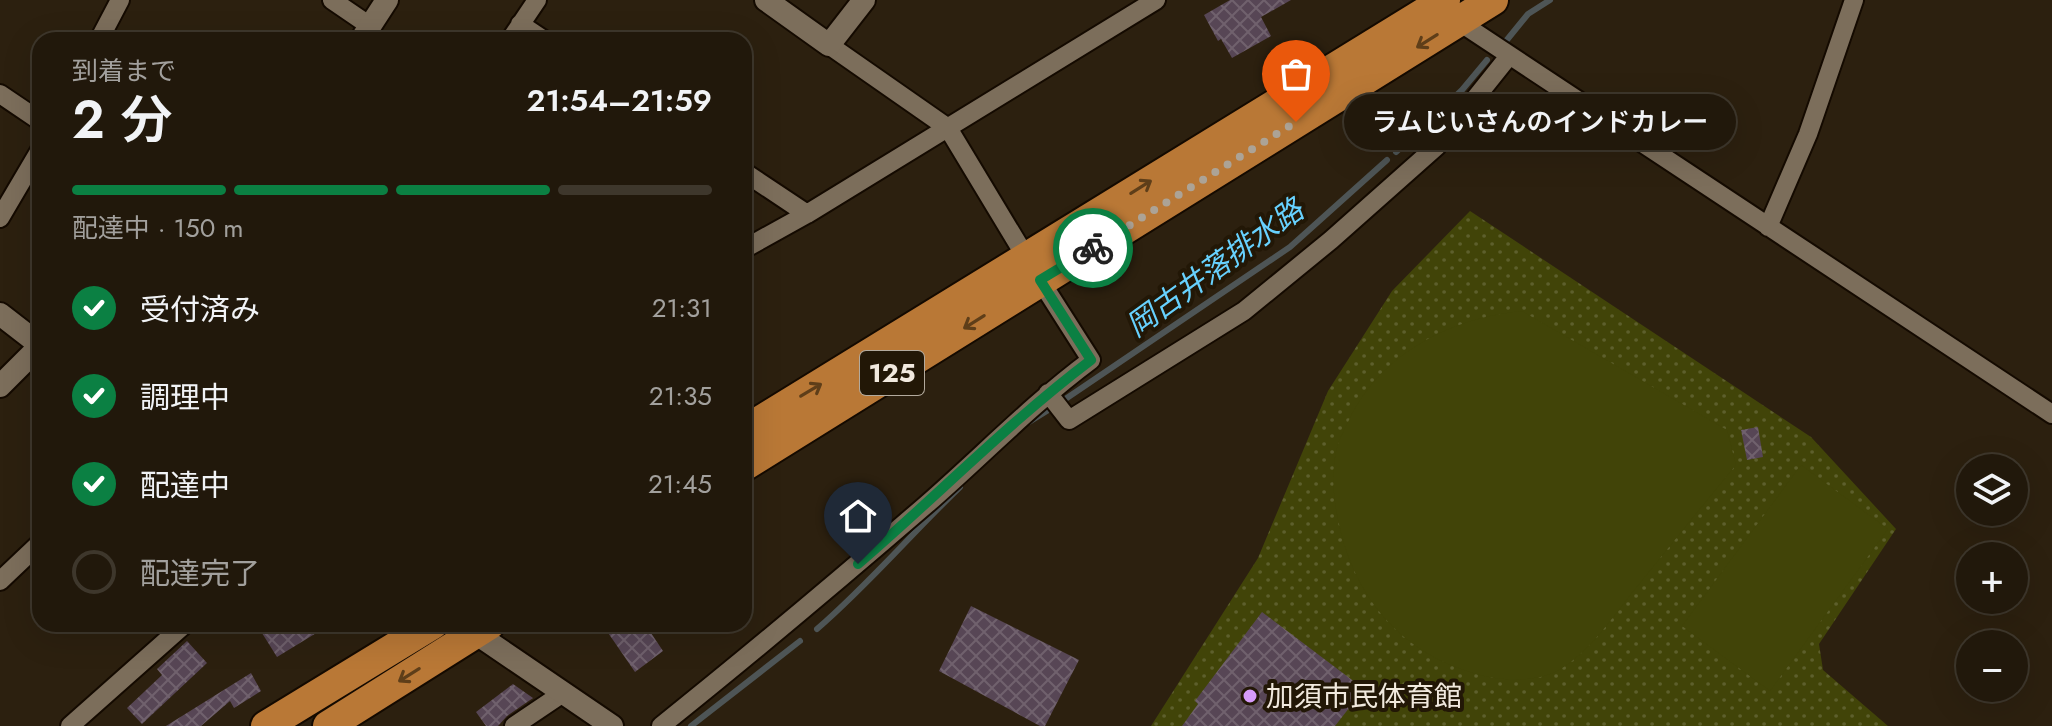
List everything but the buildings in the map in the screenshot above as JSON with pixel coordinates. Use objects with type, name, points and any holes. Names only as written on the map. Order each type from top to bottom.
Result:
[{"type":"highway","name":"125","points":[[752,461],[1034,270],[1452,11],[1493,0]]},
{"type":"highway","name":"125","points":[[752,427],[1034,270]]},
{"type":"highway","points":[[266,726],[420,632]]},
{"type":"highway","points":[[328,726],[469,632]]},
{"type":"street","points":[[103,32],[120,0]]},
{"type":"street","points":[[332,0],[364,32]]},
{"type":"street","points":[[366,32],[387,0]]},
{"type":"street","points":[[515,32],[537,0]]},
{"type":"street","points":[[661,726],[1055,402],[1091,360],[948,128],[766,0]]},
{"type":"street","points":[[829,45],[864,0]]},
{"type":"street","points":[[752,245],[1156,0]]},
{"type":"street","points":[[1768,227],[1808,134],[1854,0]]},
{"type":"street","points":[[1452,11],[1502,50],[2052,414]]},
{"type":"street","points":[[1055,402],[1069,420],[1244,311],[1331,240],[1437,146],[1502,50]]},
{"type":"street","points":[[0,94],[32,116]]},
{"type":"street","points":[[0,218],[32,164]]},
{"type":"street","points":[[752,177],[807,214]]},
{"type":"street","points":[[0,314],[32,340]]},
{"type":"street","points":[[0,386],[32,354]]},
{"type":"street","points":[[0,581],[32,551]]},
{"type":"street","points":[[70,726],[176,632]]},
{"type":"street","points":[[483,632],[612,726]]},
{"type":"street","points":[[514,726],[563,693]]},
{"type":"shaded area","points":[[1470,211],[1811,437],[1896,529],[1819,644],[1823,670],[1888,726],[1151,726],[1258,558],[1328,391],[1392,291]]},
{"type":"shaded area","points":[[1522,311],[1727,430],[1736,465],[1580,654],[1548,675],[1515,680],[1493,678],[1451,665],[1412,643],[1380,613],[1356,575],[1347,553],[1337,516],[1333,477],[1337,448],[1350,418],[1380,375],[1400,357],[1445,331],[1496,315]]},
{"type":"shaded area","points":[[1801,465],[1888,529],[1770,691],[1682,626]]},
{"type":"waterway","name":"岡古井落排水路","points":[[1506,41],[1528,14],[1550,0]]},
{"type":"waterway","name":"岡古井落排水路","points":[[1396,152],[1462,90],[1487,60]]},
{"type":"waterway","name":"岡古井落排水路","points":[[1061,402],[1290,247],[1387,160]]},
{"type":"waterway","name":"岡古井落排水路","points":[[1029,422],[1050,409]]},
{"type":"waterway","name":"岡古井落排水路","points":[[817,629],[960,487]]},
{"type":"waterway","name":"岡古井落排水路","points":[[691,726],[800,641]]},
{"type":"way so far","points":[[1093,248],[1296,122]]},
{"type":"place","name":"ラムじいさんのインドカレー","points":[[1296,122]]},
{"type":"place","name":"加須市民体育館","points":[[1250,696]]},
{"type":"route","points":[[858,564],[1048,393],[1091,360],[1040,280],[1093,248]]}]
